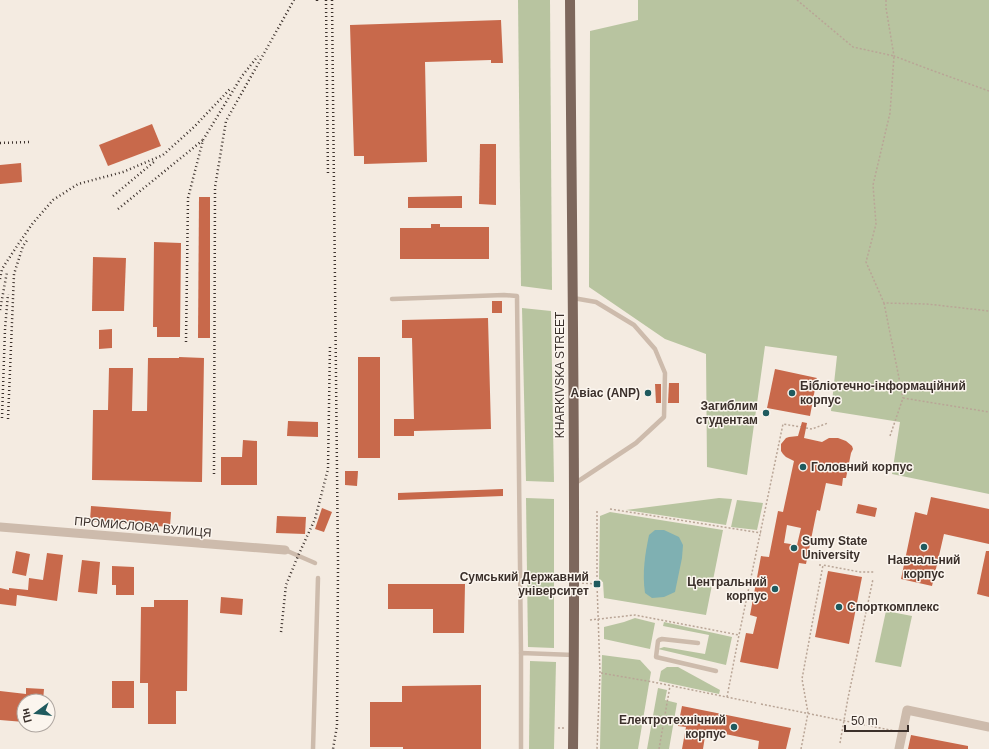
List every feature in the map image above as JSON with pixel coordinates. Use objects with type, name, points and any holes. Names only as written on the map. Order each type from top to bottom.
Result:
[{"type":"main road","name":"KHARKIVSKA STREET","points":[[570,0],[574,485],[573,749]]},
{"type":"street","name":"ПРОМИСЛОВА ВУЛИЦЯ","points":[[0,527],[285,550]]},
{"type":"street","points":[[899,749],[908,710],[989,727]]},
{"type":"lane","points":[[392,299],[517,296],[521,749]]},
{"type":"lane","points":[[573,298],[596,302],[634,325],[655,349],[664,373],[664,417],[636,443],[574,485]]},
{"type":"lane","points":[[285,550],[315,563]]},
{"type":"lane","points":[[313,749],[318,578]]},
{"type":"lane","points":[[698,643],[662,639],[659,640],[656,657],[716,671]]},
{"type":"lane","points":[[521,653],[574,655]]},
{"type":"path","points":[[797,0],[853,47],[894,56],[989,91]]},
{"type":"path","points":[[886,0],[894,56],[890,113],[873,185],[876,224],[866,262],[884,303],[903,398],[890,436]]},
{"type":"path","points":[[884,303],[927,304],[989,311]]},
{"type":"path","points":[[903,398],[989,412]]},
{"type":"path","points":[[727,697],[783,424],[801,427]]},
{"type":"path","points":[[806,428],[812,429],[828,424]]},
{"type":"path","points":[[610,509],[761,533]]},
{"type":"path","points":[[597,511],[597,584],[600,673],[597,749]]},
{"type":"path","points":[[819,565],[860,572],[875,572]]},
{"type":"path","points":[[801,749],[808,713],[802,679],[823,566]]},
{"type":"path","points":[[840,743],[873,579]]},
{"type":"path","points":[[574,583],[597,584]]},
{"type":"path","points":[[590,620],[635,615],[739,635]]},
{"type":"path","points":[[600,673],[756,703]]},
{"type":"path","points":[[659,749],[670,686]]},
{"type":"path","points":[[761,704],[903,732]]},
{"type":"green space","points":[[518,0],[550,0],[552,290],[521,286]]},
{"type":"green space","points":[[638,0],[989,0],[989,494],[892,474],[900,422],[831,411],[837,356],[765,346],[747,475],[707,467],[706,354],[665,339],[589,287],[590,31],[638,20]]},
{"type":"green space","points":[[522,308],[551,311],[554,482],[526,481]]},
{"type":"green space","points":[[526,498],[554,499],[554,648],[528,647]]},
{"type":"green space","points":[[719,498],[732,499],[726,525],[626,510]]},
{"type":"green space","points":[[737,500],[763,503],[757,530],[731,527]]},
{"type":"green space","points":[[610,512],[723,530],[706,615],[604,598],[603,582],[599,580],[600,516]]},
{"type":"green space","points":[[886,611],[912,616],[901,667],[875,662]]},
{"type":"green space","points":[[635,618],[655,623],[650,649],[604,639],[604,627]]},
{"type":"green space","points":[[664,622],[732,637],[726,665],[658,649],[664,647],[705,654],[709,635],[663,626]]},
{"type":"green space","points":[[602,655],[640,660],[651,672],[638,749],[600,749]]},
{"type":"green space","points":[[530,661],[556,662],[554,749],[529,749]]},
{"type":"green space","points":[[667,667],[678,667],[720,690],[719,694],[659,681],[661,671]]},
{"type":"green space","points":[[658,688],[667,690],[665,700],[677,703],[669,749],[647,749]]},
{"type":"water","points":[[655,530],[664,530],[679,537],[683,545],[675,592],[664,597],[652,598],[645,593],[644,571],[649,535]]},
{"type":"building","points":[[501,20],[503,63],[491,63],[491,60],[425,62],[427,162],[364,164],[364,156],[354,156],[350,25]]},
{"type":"building","points":[[152,124],[161,146],[108,166],[99,145]]},
{"type":"building","points":[[480,144],[496,144],[496,205],[479,204]]},
{"type":"building","points":[[21,163],[22,182],[0,184],[0,165]]},
{"type":"building","points":[[462,196],[462,208],[408,208],[408,197]]},
{"type":"building","points":[[199,197],[210,197],[210,338],[198,338]]},
{"type":"building","points":[[431,224],[440,224],[440,227],[489,227],[489,259],[400,259],[400,228],[431,228]]},
{"type":"building","points":[[154,242],[181,243],[180,337],[157,337],[157,327],[153,327]]},
{"type":"building","points":[[93,257],[126,258],[124,311],[92,311]]},
{"type":"building","points":[[492,301],[502,301],[502,313],[492,313]]},
{"type":"building","points":[[488,318],[491,429],[414,431],[414,436],[394,436],[394,419],[414,419],[412,338],[402,338],[402,320]]},
{"type":"building","points":[[112,329],[112,348],[99,349],[99,330]]},
{"type":"building","points":[[358,357],[380,357],[380,458],[358,458]]},
{"type":"building","points":[[148,358],[204,358],[202,482],[92,480],[93,410],[108,410],[109,368],[133,368],[132,411],[147,411]]},
{"type":"building","name":"Бібліотечно-інформаційний корпус","points":[[775,369],[817,378],[810,416],[767,408]]},
{"type":"building","points":[[669,383],[679,383],[679,403],[668,403]]},
{"type":"building","points":[[655,384],[661,384],[661,403],[656,403]]},
{"type":"building","points":[[288,421],[318,422],[318,437],[287,436]]},
{"type":"building","points":[[802,422],[807,423],[804,438],[822,442],[829,438],[838,438],[846,441],[852,446],[853,449],[846,478],[843,478],[842,486],[826,483],[820,511],[817,510],[806,564],[799,563],[778,669],[740,662],[746,633],[753,634],[757,617],[750,615],[761,556],[769,557],[778,511],[783,512],[794,461],[783,454],[781,451],[781,444],[786,438],[798,436]],"holes":[[[787,525],[801,528],[797,545],[784,543]]]},
{"type":"building","points":[[243,440],[257,441],[257,485],[221,485],[221,457],[242,457]]},
{"type":"building","points":[[345,471],[358,471],[357,486],[345,485]]},
{"type":"building","points":[[503,489],[503,496],[398,500],[398,493]]},
{"type":"building","name":"Навчальний корпус","points":[[931,497],[989,509],[989,544],[944,534],[932,586],[901,579],[915,512],[927,515]]},
{"type":"building","points":[[858,504],[877,508],[875,517],[856,513]]},
{"type":"building","points":[[91,506],[171,512],[170,527],[90,521]]},
{"type":"building","points":[[322,508],[332,512],[324,532],[315,529]]},
{"type":"building","points":[[277,516],[306,517],[305,534],[276,533]]},
{"type":"building","points":[[16,551],[30,554],[26,576],[12,573]]},
{"type":"building","points":[[986,551],[989,551],[989,597],[977,594]]},
{"type":"building","points":[[47,553],[63,555],[57,601],[17,595],[16,606],[0,604],[0,588],[9,590],[9,588],[28,590],[29,578],[43,580]]},
{"type":"building","points":[[82,560],[100,562],[97,594],[78,592]]},
{"type":"building","points":[[112,566],[134,567],[134,595],[116,595],[116,585],[112,585]]},
{"type":"building","name":"Спорткомплекс","points":[[828,571],[862,577],[849,644],[815,637]]},
{"type":"building","points":[[388,584],[465,584],[464,633],[433,633],[433,609],[388,609]]},
{"type":"building","points":[[221,597],[243,599],[242,615],[220,613]]},
{"type":"building","points":[[154,600],[188,600],[187,691],[176,691],[176,724],[148,724],[148,683],[140,683],[141,607],[154,607]]},
{"type":"building","points":[[112,681],[134,681],[134,708],[112,708]]},
{"type":"building","points":[[481,685],[481,749],[403,749],[403,747],[370,747],[370,702],[402,702],[402,686]]},
{"type":"building","points":[[26,688],[44,689],[44,693],[26,693]]},
{"type":"building","points":[[0,691],[17,693],[16,693],[16,721],[0,720]]},
{"type":"building","name":"Електротехнічний корпус","points":[[682,706],[791,728],[786,749],[758,749],[759,741],[706,730],[703,749],[682,749],[686,727],[678,726]]},
{"type":"building","points":[[911,735],[968,746],[968,749],[908,749]]},
{"type":"railway","points":[[214,474],[215,187],[226,121],[294,0]]},
{"type":"railway","points":[[326,0],[328,176]]},
{"type":"railway","points":[[332,0],[338,564],[337,726],[333,749]]},
{"type":"railway","points":[[186,342],[188,198],[203,140],[242,76],[258,56]]},
{"type":"railway","points":[[0,279],[2,269],[19,243],[33,223],[53,200],[78,184],[123,172],[163,155],[194,127],[230,89]]},
{"type":"railway","points":[[118,209],[203,140]]},
{"type":"railway","points":[[0,143],[29,142]]},
{"type":"railway","points":[[113,196],[155,161]]},
{"type":"railway","points":[[8,419],[14,274],[23,246],[28,239]]},
{"type":"railway","points":[[0,310],[7,272]]},
{"type":"railway","points":[[2,418],[5,329],[8,294]]},
{"type":"railway","points":[[281,632],[286,585],[315,519],[328,469],[330,344]]},
{"type":"place","name":"Авіас (ANP)","points":[[648,393]]},
{"type":"place","name":"Бібліотечно-інформаційний корпус","points":[[792,393]]},
{"type":"place","name":"Загиблим студентам","points":[[766,413]]},
{"type":"place","name":"Головний корпус","points":[[803,467]]},
{"type":"place","name":"Навчальний корпус","points":[[924,547]]},
{"type":"place","name":"Sumy State University","points":[[794,548]]},
{"type":"place","name":"Сумський Державний університет","points":[[597,584]]},
{"type":"place","name":"Центральний корпус","points":[[775,589]]},
{"type":"place","name":"Спорткомплекс","points":[[839,607]]},
{"type":"place","name":"Електротехнічний корпус","points":[[734,727]]}]
